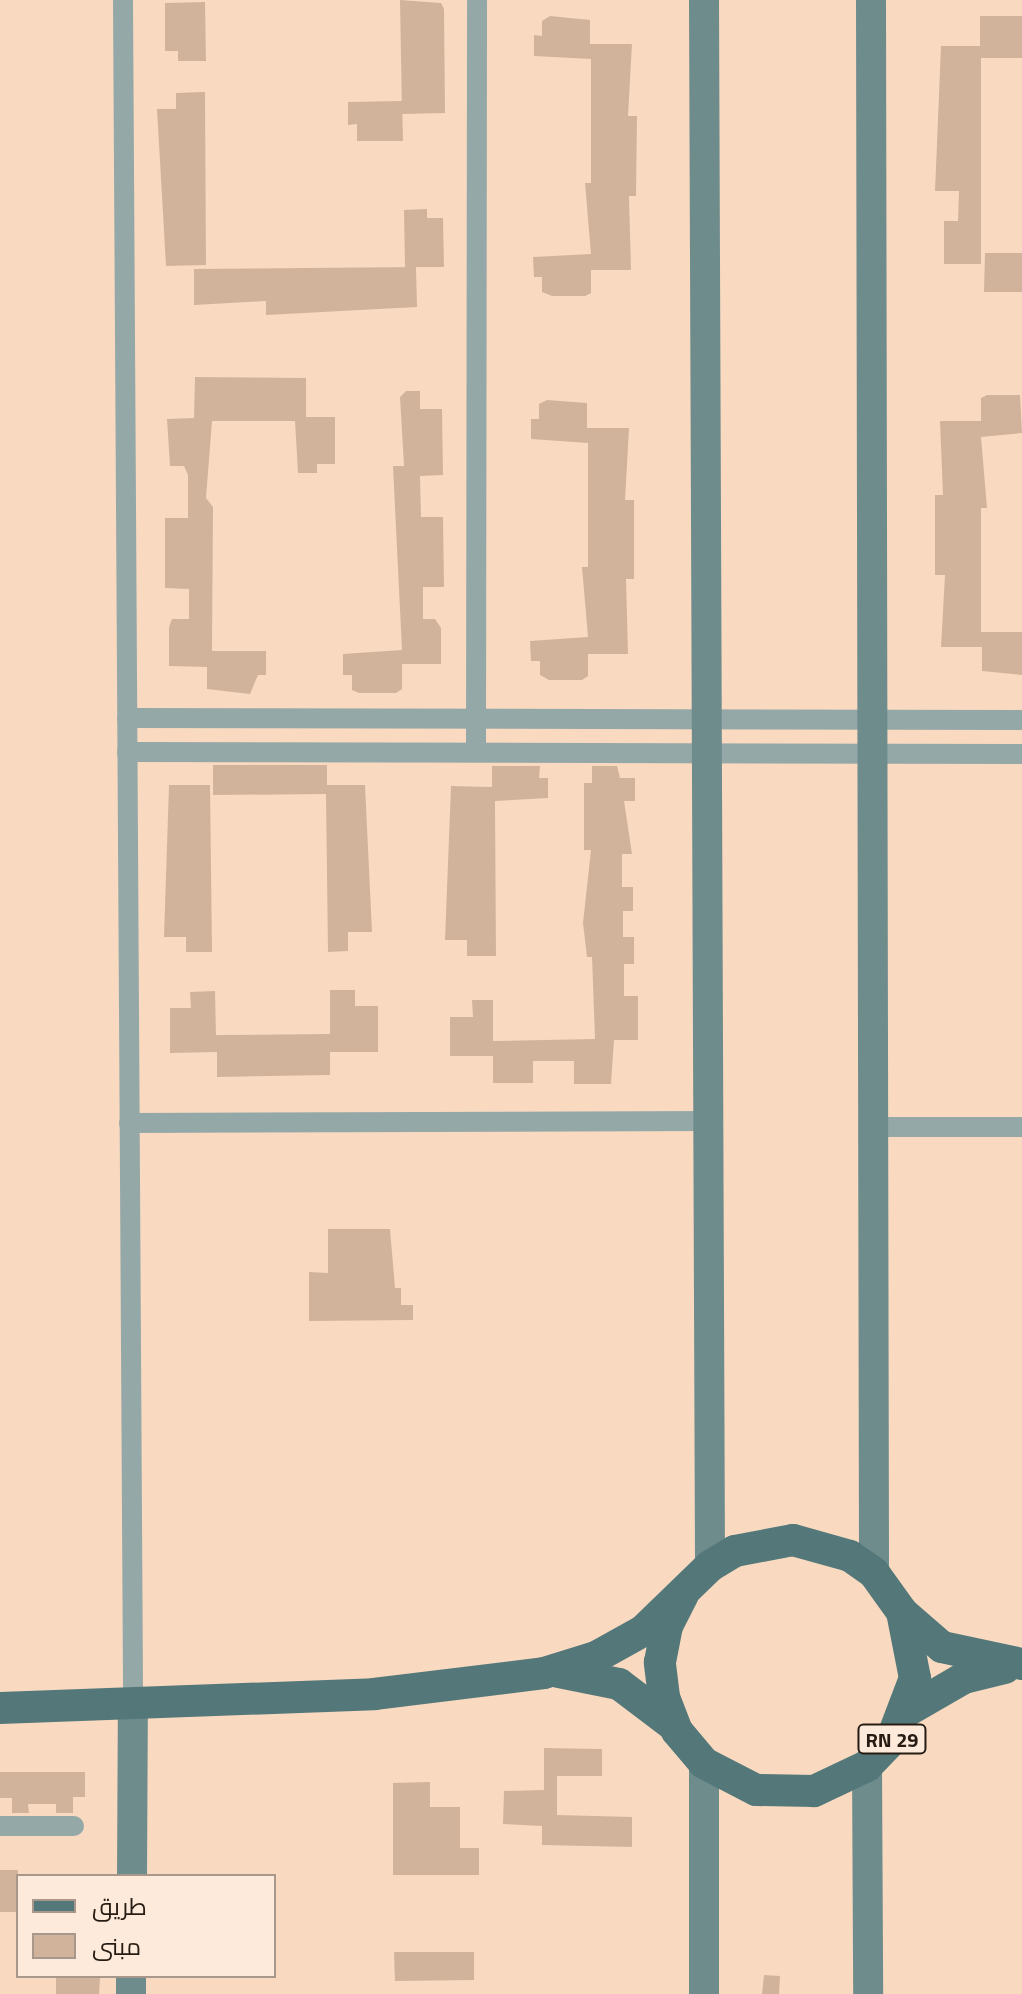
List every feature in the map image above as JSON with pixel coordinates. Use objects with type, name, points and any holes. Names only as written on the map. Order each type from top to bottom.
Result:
[{"type":"main road","points":[[704,0],[710,1566]]},
{"type":"main road","points":[[871,0],[877,720],[874,1573]]},
{"type":"main road","name":"RN 29","points":[[0,1708],[401,1693],[544,1673],[620,1645],[683,1595],[710,1566],[749,1547],[793,1540],[836,1550],[874,1573],[902,1612],[942,1647],[1022,1665]]},
{"type":"main road","name":"RN 29","points":[[677,1731],[664,1697],[660,1662],[667,1626],[683,1595]]},
{"type":"main road","name":"RN 29","points":[[902,1612],[914,1655],[907,1711]]},
{"type":"main road","name":"RN 29","points":[[544,1673],[619,1684],[661,1711],[704,1763],[729,1779],[785,1794],[814,1791],[867,1766],[907,1711],[964,1678],[1022,1665]]},
{"type":"main road","points":[[132,1874],[133,1703]]},
{"type":"main road","points":[[704,1763],[704,1994]]},
{"type":"main road","points":[[867,1766],[868,1994]]},
{"type":"street","points":[[123,0],[133,1703]]},
{"type":"street","points":[[476,752],[477,0]]},
{"type":"street","points":[[127,718],[1022,720]]},
{"type":"street","points":[[127,752],[1022,754]]},
{"type":"street","points":[[129,1123],[709,1121]]},
{"type":"street","points":[[877,1127],[1022,1127]]},
{"type":"street","points":[[0,1826],[74,1826]]},
{"type":"building","points":[[400,0],[441,3],[444,9],[445,113],[402,114]]},
{"type":"building","points":[[205,2],[206,61],[178,61],[178,51],[165,51],[165,3]]},
{"type":"building","points":[[550,16],[590,20],[590,44],[632,44],[628,116],[637,116],[636,196],[629,196],[631,270],[591,270],[591,293],[585,296],[552,296],[542,292],[542,277],[534,277],[533,257],[591,254],[585,183],[591,183],[591,59],[534,56],[534,35],[542,36],[542,21]]},
{"type":"building","points":[[980,16],[1022,16],[1022,58],[981,58],[981,264],[944,264],[944,221],[958,221],[959,191],[935,191],[941,46],[980,46]]},
{"type":"building","points":[[205,92],[206,265],[166,266],[157,109],[176,109],[176,93]]},
{"type":"building","points":[[402,101],[403,141],[357,141],[357,124],[348,125],[348,102]]},
{"type":"building","points":[[427,209],[427,218],[443,218],[444,267],[405,267],[404,210]]},
{"type":"building","points":[[985,253],[1022,253],[1022,292],[984,292]]},
{"type":"building","points":[[416,267],[417,307],[266,315],[266,301],[194,305],[194,269]]},
{"type":"building","points":[[195,377],[306,378],[306,417],[335,417],[335,464],[317,464],[317,473],[298,473],[295,421],[212,421],[206,498],[213,507],[212,651],[266,651],[266,675],[258,675],[250,694],[207,689],[207,667],[169,666],[169,627],[172,619],[189,619],[189,589],[165,588],[165,518],[188,518],[188,475],[184,466],[170,466],[167,419],[194,418]]},
{"type":"building","points":[[406,391],[420,391],[420,409],[442,409],[443,475],[420,476],[421,517],[443,517],[444,587],[423,587],[423,619],[435,619],[441,628],[441,664],[402,664],[402,689],[396,693],[359,693],[352,690],[352,675],[343,675],[343,654],[402,650],[393,466],[404,466],[400,397]]},
{"type":"building","points":[[987,395],[1020,395],[1022,433],[981,437],[987,508],[981,508],[981,632],[1022,632],[1022,675],[982,671],[982,647],[941,647],[945,575],[935,575],[935,495],[943,495],[940,421],[981,421],[981,398]]},
{"type":"building","points":[[547,400],[587,403],[587,428],[629,428],[625,500],[634,500],[634,579],[626,579],[628,654],[588,654],[588,676],[582,680],[549,680],[540,675],[540,661],[531,661],[530,641],[588,637],[582,567],[588,567],[588,443],[531,439],[531,419],[539,419],[539,404]]},
{"type":"building","points":[[213,765],[327,765],[327,785],[365,785],[372,932],[348,932],[348,951],[328,952],[326,794],[213,795]]},
{"type":"building","points":[[492,766],[540,766],[539,778],[548,778],[548,798],[495,801],[496,956],[467,956],[467,940],[445,940],[451,786],[492,787]]},
{"type":"building","points":[[592,766],[617,766],[620,778],[635,778],[635,801],[624,801],[632,854],[622,854],[622,887],[633,887],[633,911],[623,911],[623,937],[634,937],[634,964],[624,964],[624,996],[638,996],[638,1040],[614,1040],[611,1084],[574,1084],[574,1061],[533,1061],[533,1083],[493,1083],[493,1056],[450,1056],[450,1017],[473,1017],[472,1000],[493,1000],[493,1041],[595,1039],[592,957],[587,957],[583,923],[591,850],[584,850],[584,783],[592,783]]},
{"type":"building","points":[[169,785],[210,785],[212,952],[186,952],[186,937],[164,937]]},
{"type":"building","points":[[330,990],[355,990],[355,1006],[378,1006],[378,1052],[330,1052],[330,1075],[217,1077],[217,1052],[170,1053],[170,1008],[191,1008],[190,992],[215,991],[216,1035],[330,1034]]},
{"type":"building","points":[[328,1229],[390,1229],[395,1288],[401,1288],[401,1305],[413,1305],[413,1320],[309,1321],[309,1272],[328,1273]]},
{"type":"building","points":[[544,1748],[602,1749],[602,1776],[557,1776],[557,1815],[632,1817],[632,1847],[542,1845],[542,1826],[503,1824],[504,1791],[544,1790]]},
{"type":"building","points":[[0,1772],[85,1772],[85,1797],[73,1797],[73,1813],[56,1813],[56,1804],[28,1804],[29,1813],[12,1813],[12,1798],[0,1798]]},
{"type":"building","points":[[430,1782],[430,1807],[460,1807],[460,1848],[479,1848],[479,1875],[393,1875],[393,1783]]},
{"type":"building","points":[[0,1870],[18,1870],[16,1912],[0,1912]]},
{"type":"building","points":[[394,1952],[474,1952],[474,1980],[395,1981]]},
{"type":"building","points":[[764,1975],[780,1976],[779,1994],[762,1994]]},
{"type":"building","points":[[56,1978],[100,1978],[99,1994],[56,1994]]}]
